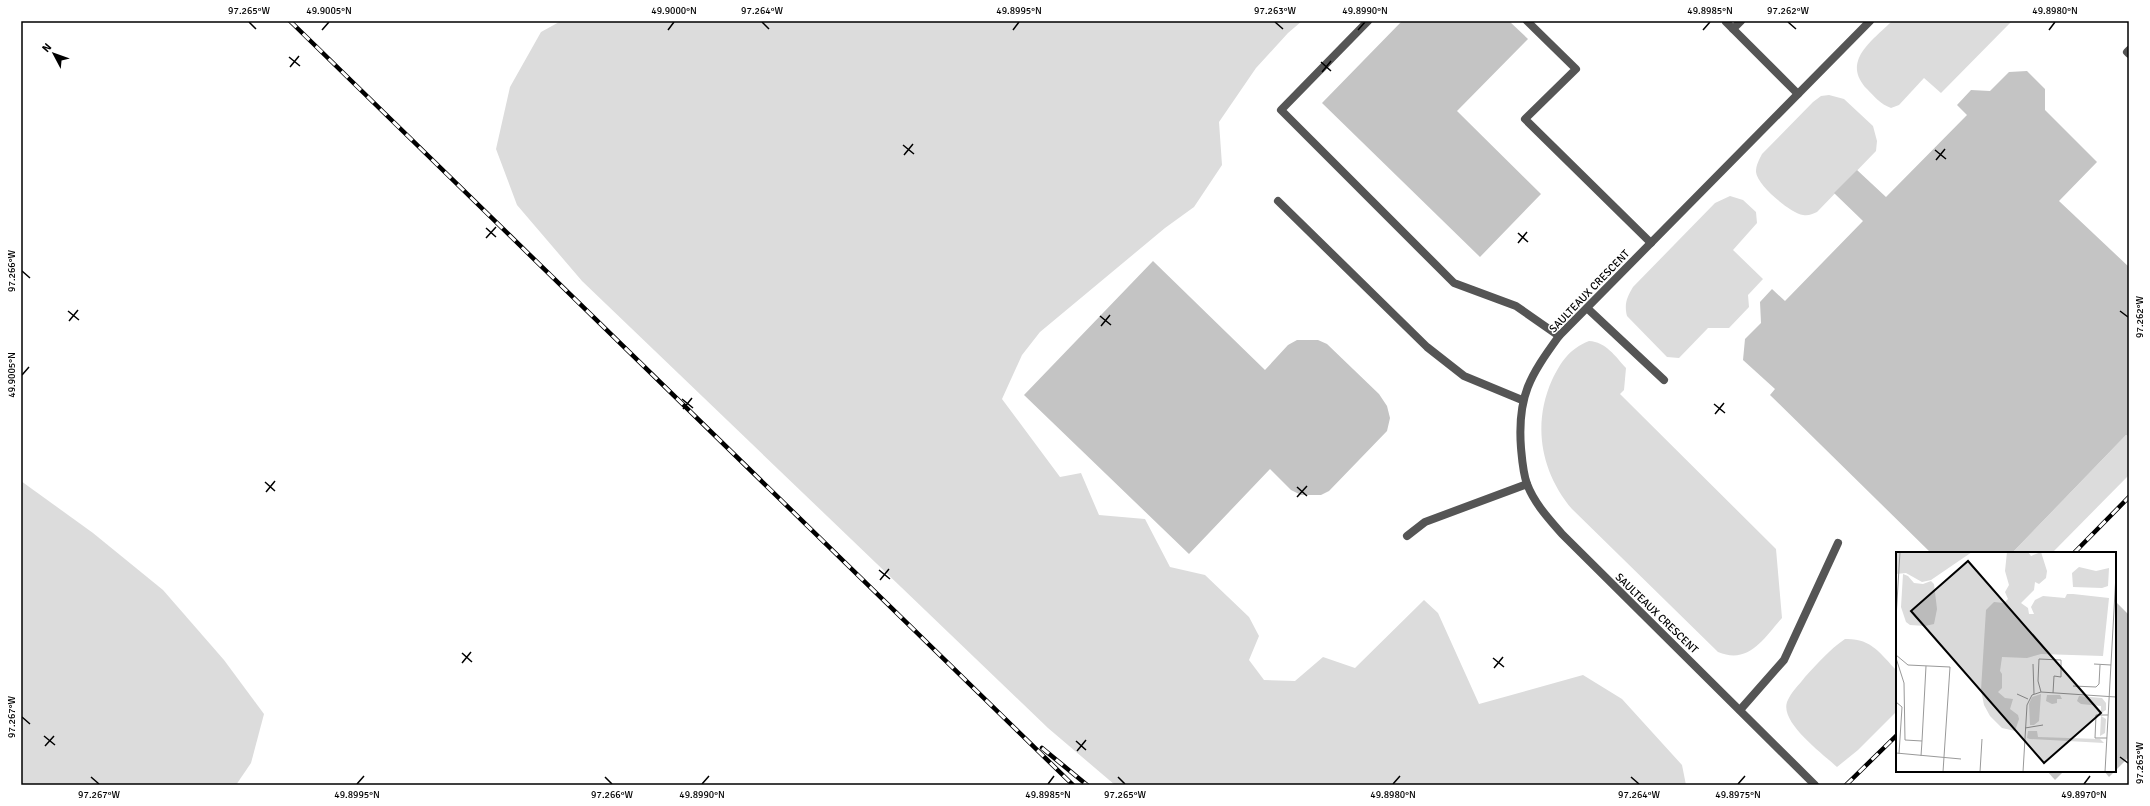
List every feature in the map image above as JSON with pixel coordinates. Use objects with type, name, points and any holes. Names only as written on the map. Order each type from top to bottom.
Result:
[{"type":"street","points":[[1368,21],[1281,110],[1454,283],[1516,306],[1559,336]]},
{"type":"street","points":[[1527,21],[1576,69],[1525,119],[1651,243]]},
{"type":"street","points":[[1733,29],[1741,21]]},
{"type":"street","name":"SAULTEAUX CRESCENT","points":[[1815,785],[1562,534],[1542,510],[1527,484],[1519,428],[1522,400],[1536,368],[1559,336],[1870,21]]},
{"type":"street","points":[[1726,22],[1798,94]]},
{"type":"street","points":[[2129,50],[2127,52],[2129,54]]},
{"type":"street","points":[[1278,201],[1427,347],[1448,365],[1464,376],[1522,400]]},
{"type":"street","points":[[1587,308],[1664,380]]},
{"type":"street","points":[[1407,536],[1425,522],[1527,484]]},
{"type":"street","points":[[1740,710],[1784,660],[1838,543]]},
{"type":"shaded area","points":[[561,21],[1302,21],[1288,33],[1256,68],[1219,122],[1222,165],[1194,207],[1165,228],[1040,332],[1022,355],[1002,399],[1060,477],[1081,473],[1099,515],[1145,519],[1170,567],[1205,575],[1249,617],[1259,636],[1249,660],[1264,680],[1295,681],[1323,657],[1355,668],[1424,600],[1438,613],[1479,704],[1583,675],[1622,699],[1682,765],[1686,785],[1115,785],[1048,728],[582,281],[517,205],[496,149],[510,87],[541,32]]},
{"type":"shaded area","points":[[1892,21],[2012,21],[1941,93],[1924,78],[1899,105],[1891,108],[1881,102],[1867,89],[1860,79],[1857,69],[1858,60],[1862,52],[1868,44]]},
{"type":"shaded area","points":[[1829,95],[1844,99],[1873,126],[1877,141],[1876,151],[1817,212],[1809,215],[1803,215],[1790,209],[1768,191],[1758,177],[1756,172],[1757,167],[1762,154],[1813,102],[1821,96]]},
{"type":"shaded area","points":[[1730,196],[1743,200],[1756,212],[1757,223],[1733,250],[1763,279],[1748,295],[1749,307],[1729,328],[1708,328],[1679,358],[1667,357],[1627,316],[1626,304],[1628,297],[1633,287],[1715,203]]},
{"type":"shaded area","points":[[1589,341],[1605,347],[1614,354],[1626,368],[1624,390],[1620,394],[1776,549],[1782,618],[1762,641],[1747,652],[1739,655],[1729,655],[1718,652],[1572,509],[1561,495],[1553,480],[1543,448],[1541,431],[1542,414],[1546,397],[1552,380],[1562,362],[1576,348]]},
{"type":"shaded area","points":[[2126,435],[2129,437],[2129,475],[2053,552],[2013,552]]},
{"type":"shaded area","points":[[21,481],[93,533],[163,590],[224,660],[264,714],[251,763],[236,785],[21,785]]},
{"type":"shaded area","points":[[1845,639],[1862,641],[1880,653],[1896,670],[1896,712],[1858,750],[1837,767],[1804,738],[1796,728],[1790,719],[1787,710],[1787,702],[1805,677],[1839,643]]},
{"type":"building","points":[[1402,21],[1509,21],[1528,39],[1457,111],[1541,194],[1480,257],[1322,103]]},
{"type":"building","points":[[2027,71],[2045,89],[2045,110],[2097,162],[2059,201],[2129,267],[2129,437],[2126,435],[2013,552],[1930,552],[1770,395],[1775,389],[1743,360],[1745,339],[1761,323],[1760,302],[1772,289],[1785,301],[1863,221],[1834,193],[1857,170],[1886,197],[1967,115],[1957,105],[1971,90],[1990,91],[2009,72]]},
{"type":"building","points":[[1153,261],[1265,370],[1288,345],[1297,340],[1318,340],[1327,344],[1379,394],[1387,406],[1390,418],[1387,431],[1329,491],[1321,495],[1301,495],[1291,490],[1270,469],[1189,554],[1024,395]]},
{"type":"building","points":[[2116,602],[2129,615],[2129,757],[2116,770]]},
{"type":"building","points":[[2048,772],[2063,772],[2055,780]]},
{"type":"building","points":[[2105,772],[2114,772],[2109,777]]},
{"type":"railway","points":[[290,21],[1073,785]]},
{"type":"railway","points":[[2075,552],[2129,497]]},
{"type":"railway","points":[[1846,785],[1896,736]]},
{"type":"railway","points":[[1042,748],[1087,785]]}]
